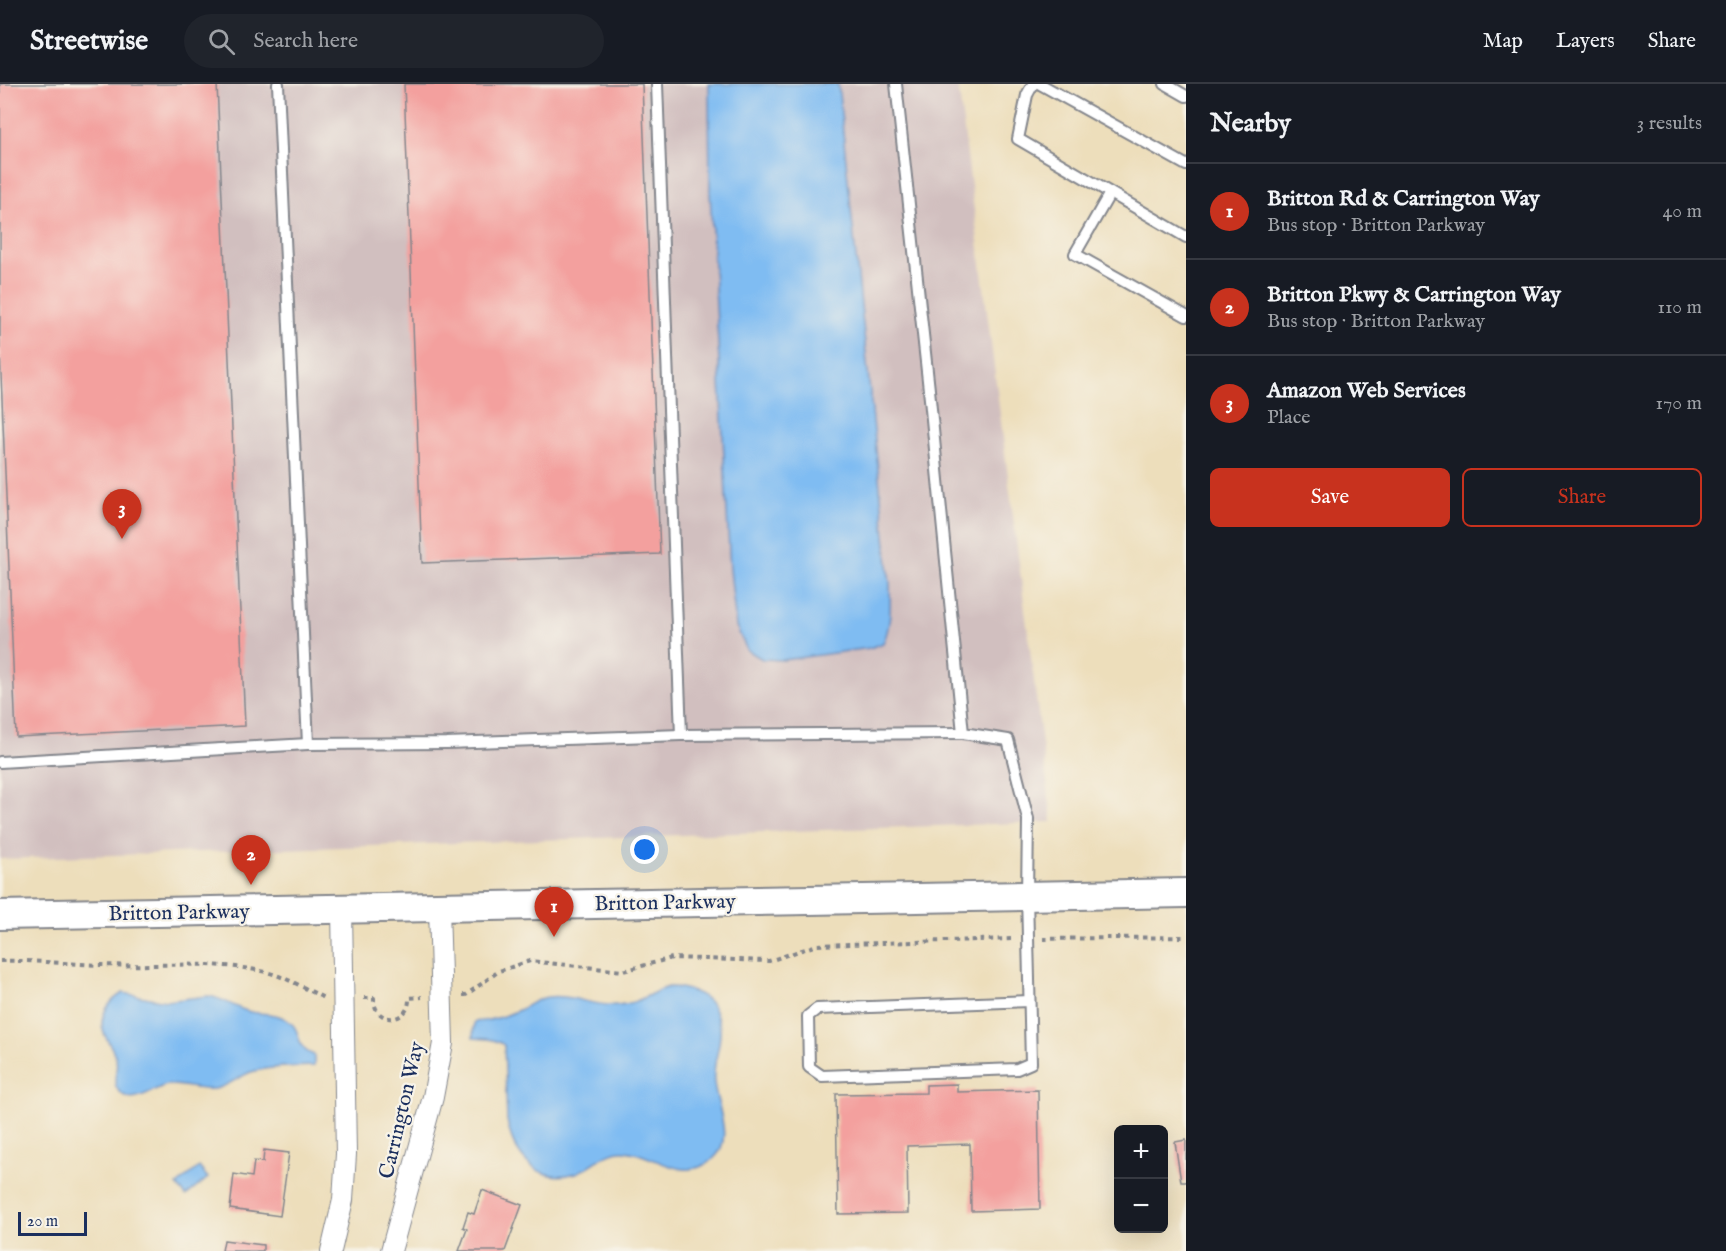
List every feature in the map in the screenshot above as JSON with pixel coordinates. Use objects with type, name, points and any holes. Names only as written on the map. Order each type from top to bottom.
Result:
[{"type":"main road","name":"Britton Parkway","points":[[0,915],[1186,893]]},
{"type":"street","name":"Carrington Way","points":[[391,1251],[433,1097],[443,1043],[439,907]]},
{"type":"street","name":"Carrington Way","points":[[331,1251],[343,1200],[346,1154],[342,909]]},
{"type":"lane","points":[[278,84],[308,744]]},
{"type":"lane","points":[[657,84],[681,735]]},
{"type":"lane","points":[[896,84],[963,733]]},
{"type":"lane","points":[[1033,84],[1027,95],[1018,139],[1186,237]]},
{"type":"lane","points":[[1040,84],[1186,165]]},
{"type":"lane","points":[[1165,84],[1186,96]]},
{"type":"lane","points":[[1110,193],[1076,254],[1186,316]]},
{"type":"lane","points":[[0,762],[308,744],[447,743],[681,735],[963,733],[1008,740],[1028,819],[1027,939],[1029,1001],[1031,1063],[1017,1069],[822,1076],[809,1067],[808,1016],[817,1009],[1029,1001]]},
{"type":"path","points":[[0,961],[183,965],[263,971],[303,986],[323,998],[375,998],[374,1005],[379,1013],[387,1018],[393,1018],[399,1017],[407,1010],[410,1006],[409,998],[466,994],[499,971],[530,961],[623,971],[672,958],[769,961],[817,945],[1186,937]]},
{"type":"shaded area","points":[[0,84],[958,84],[1052,822],[0,859]]},
{"type":"water","points":[[709,84],[838,84],[890,584],[890,614],[886,636],[883,643],[870,648],[783,660],[762,659],[747,650],[736,626],[730,569],[710,192]]},
{"type":"water","points":[[669,987],[681,988],[705,998],[713,1007],[720,1026],[714,1070],[715,1091],[724,1133],[719,1152],[701,1167],[690,1169],[668,1166],[625,1151],[612,1153],[576,1173],[562,1176],[539,1171],[529,1164],[515,1145],[507,1120],[504,1045],[493,1040],[473,1038],[474,1022],[505,1016],[544,998],[565,997],[617,1005],[638,1000]]},
{"type":"water","points":[[123,993],[166,1001],[208,996],[246,1011],[282,1017],[295,1027],[301,1044],[314,1055],[314,1066],[259,1070],[214,1089],[168,1085],[130,1098],[116,1086],[116,1059],[104,1034],[102,1024],[107,1008]]},
{"type":"water","points":[[199,1167],[208,1178],[186,1196],[177,1185]]},
{"type":"building","points":[[0,84],[217,84],[245,726],[16,737],[0,351]]},
{"type":"building","points":[[404,84],[642,84],[660,554],[422,563]]},
{"type":"building","points":[[957,1084],[957,1092],[1038,1090],[1040,1209],[971,1211],[970,1144],[907,1146],[908,1213],[838,1214],[836,1094],[926,1093],[926,1085]]},
{"type":"building","points":[[1186,1140],[1186,1182],[1181,1182],[1175,1142]]},
{"type":"building","points":[[264,1150],[289,1153],[280,1216],[230,1209],[234,1174],[252,1177],[254,1161],[263,1162]]},
{"type":"building","points":[[482,1190],[522,1205],[505,1251],[459,1251],[467,1229],[463,1227],[468,1212],[474,1214]]},
{"type":"building","points":[[224,1240],[263,1245],[263,1251],[222,1251]]},
{"type":"place","name":"Amazon Web Services","points":[[122,539]]},
{"type":"place","name":"Britton Pkwy & Carrington Way","points":[[251,885]]},
{"type":"place","name":"Britton Rd & Carrington Way","points":[[554,937]]}]
